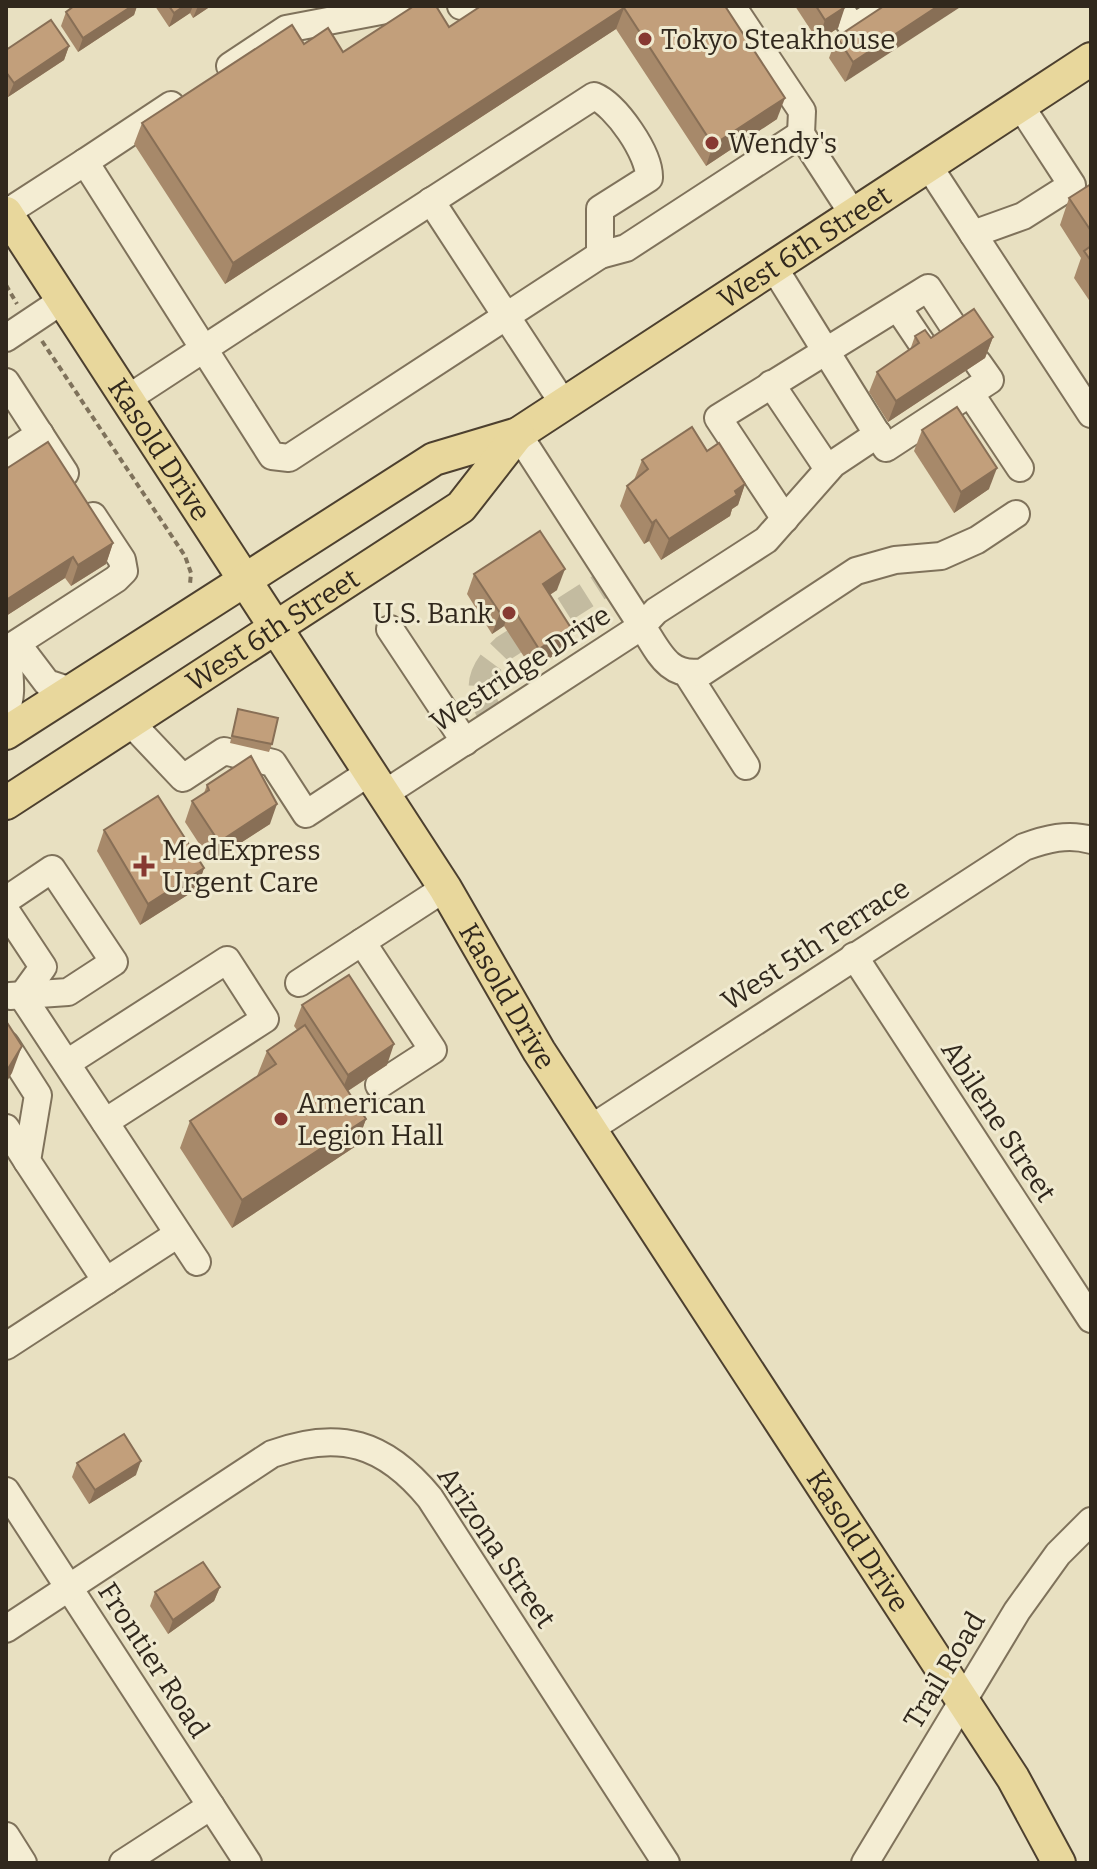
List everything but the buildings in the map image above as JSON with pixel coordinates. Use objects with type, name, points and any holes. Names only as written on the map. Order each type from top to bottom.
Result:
[{"type":"main road","name":"West 6th Street","points":[[6,803],[461,507],[518,434],[563,403],[1091,59]]},
{"type":"main road","name":"Kasold Drive","points":[[6,213],[445,888],[539,1051],[1013,1778],[1059,1863]]},
{"type":"main road","name":"West 6th Street","points":[[6,733],[434,459],[518,434]]},
{"type":"main road","name":"Kasold Drive","points":[[1013,1778],[1085,1863]]},
{"type":"street","points":[[6,213],[286,29],[407,6]]},
{"type":"street","points":[[732,6],[802,111],[801,134],[853,214]]},
{"type":"street","points":[[838,6],[853,28],[887,6]]},
{"type":"street","points":[[127,399],[594,96],[609,102],[650,164],[649,178],[600,209],[600,255]]},
{"type":"street","points":[[973,234],[1023,216],[1072,185],[1020,105]]},
{"type":"street","points":[[85,162],[272,456],[289,458],[600,255],[626,248],[801,134]]},
{"type":"street","points":[[928,165],[1091,414]]},
{"type":"street","points":[[431,201],[563,403]]},
{"type":"street","points":[[773,266],[886,448],[969,383],[1020,468]]},
{"type":"street","points":[[785,519],[718,418],[913,298]]},
{"type":"street","points":[[913,298],[944,344],[913,298]]},
{"type":"street","points":[[6,338],[63,300]]},
{"type":"street","points":[[6,382],[122,560],[124,571],[8,649]]},
{"type":"street","points":[[771,384],[828,469]]},
{"type":"street","points":[[6,456],[40,434]]},
{"type":"street","points":[[518,434],[642,626],[656,611],[766,540],[828,469],[878,434]]},
{"type":"street","points":[[688,675],[703,672],[856,571],[895,560],[941,556],[977,540],[1016,514]]},
{"type":"street","name":"Westridge Drive","points":[[130,722],[183,778],[224,751],[273,763],[306,814],[465,742],[642,626],[668,666],[688,675],[746,766]]},
{"type":"street","points":[[390,629],[465,742]]},
{"type":"street","points":[[8,649],[25,654],[47,683],[71,691]]},
{"type":"street","points":[[6,711],[12,687],[7,664],[8,649]]},
{"type":"street","name":"West 5th Terrace","points":[[590,1129],[1024,847],[1049,838],[1087,839]]},
{"type":"street","points":[[6,900],[52,869],[114,962],[68,992],[14,996]]},
{"type":"street","points":[[299,983],[445,888]]},
{"type":"street","points":[[6,911],[43,967],[14,996]]},
{"type":"street","points":[[362,942],[433,1050],[379,1085]]},
{"type":"street","name":"Abilene Street","points":[[854,956],[1091,1319]]},
{"type":"street","points":[[67,1063],[227,960],[265,1019],[105,1122]]},
{"type":"street","points":[[14,996],[67,1063],[197,1262]]},
{"type":"street","points":[[6,1045],[38,1095],[27,1161]]},
{"type":"street","points":[[6,1128],[106,1281]]},
{"type":"street","points":[[6,1346],[178,1234]]},
{"type":"street","name":"Arizona Street","points":[[6,1629],[272,1454],[295,1445],[338,1441],[361,1445],[389,1458],[413,1477],[430,1498],[666,1863]]},
{"type":"street","name":"Frontier Road","points":[[6,1491],[248,1863]]},
{"type":"street","name":"Trail Road","points":[[865,1863],[1017,1611],[1058,1554],[1091,1521]]},
{"type":"street","points":[[123,1863],[211,1806]]},
{"type":"street","points":[[6,1836],[23,1863]]},
{"type":"path","points":[[6,285],[185,556],[191,573],[190,584]]},
{"type":"tunnel","points":[[495,722],[482,692],[484,675],[495,657],[504,648],[612,579]]},
{"type":"place","name":"Tokyo Steakhouse","points":[[645,39]]},
{"type":"place","name":"Wendy's","points":[[712,143]]},
{"type":"place","name":"U.S. Bank","points":[[509,613]]},
{"type":"place","name":"MedExpress Urgent Care","points":[[144,866]]},
{"type":"place","name":"American Legion Hall","points":[[281,1119]]}]
